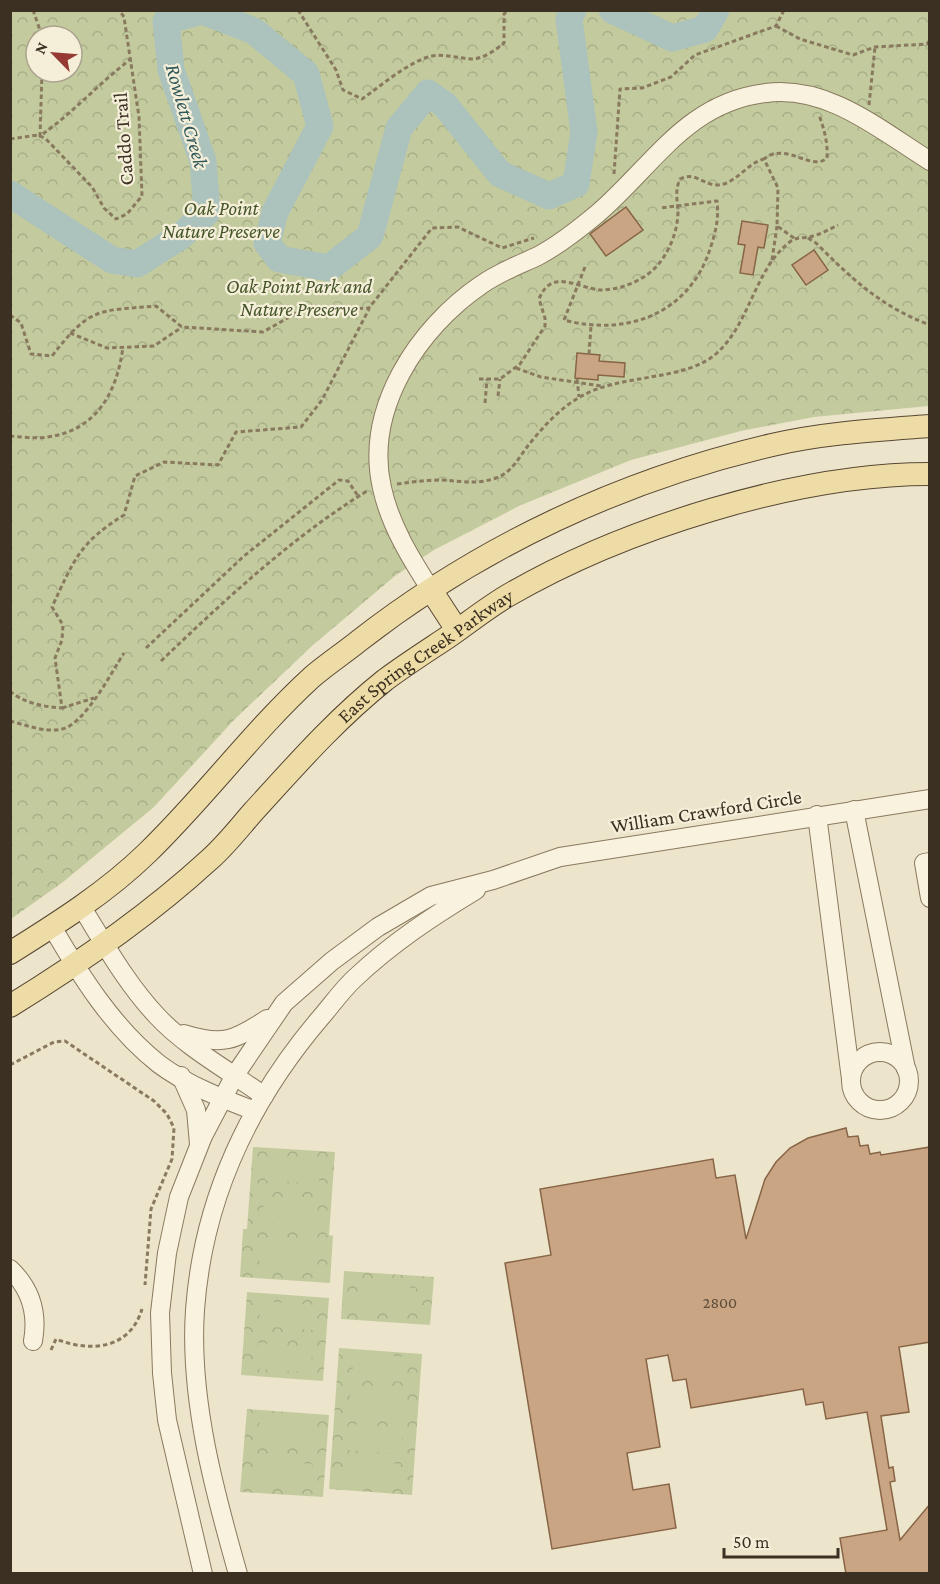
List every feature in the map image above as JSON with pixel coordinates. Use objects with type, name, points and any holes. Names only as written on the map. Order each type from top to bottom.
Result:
[{"type":"main road","points":[[10,953],[100,893],[153,847],[232,759],[314,676],[388,619],[506,543],[580,508],[706,462],[775,444],[864,431],[930,426]]},
{"type":"main road","name":"East Spring Creek Parkway","points":[[10,1006],[105,945],[210,859],[321,737],[360,702],[385,680],[507,596],[581,559],[657,527],[817,484],[898,474],[930,474]]},
{"type":"main road","points":[[431,590],[457,630]]},
{"type":"lane","points":[[431,590],[392,519],[381,487],[378,444],[386,409],[404,364],[452,308],[482,284],[539,255],[596,215],[694,119],[717,106],[742,97],[768,92],[795,93],[821,98],[845,108],[930,161]]},
{"type":"lane","name":"William Crawford Circle","points":[[203,1574],[167,1420],[162,1373],[160,1313],[167,1253],[179,1197],[199,1146],[235,1075],[277,1013],[332,961],[378,927],[431,896],[493,880],[560,857],[930,799]]},
{"type":"lane","points":[[817,815],[851,1079],[856,1097],[862,1104],[881,1110],[899,1103],[908,1085],[854,810]]},
{"type":"lane","points":[[930,862],[924,863],[930,898]]},
{"type":"lane","name":"William Crawford Circle","points":[[238,1574],[213,1482],[198,1387],[195,1311],[204,1246],[223,1175],[259,1103],[301,1041],[354,979],[419,924],[493,880]]},
{"type":"lane","points":[[81,906],[135,989],[158,1017],[235,1075],[259,1103]]},
{"type":"lane","points":[[51,925],[75,966],[131,1038],[160,1065],[222,1099],[259,1103]]},
{"type":"lane","points":[[174,1030],[207,1041],[229,1041],[245,1034],[277,1013]]},
{"type":"lane","points":[[851,1079],[858,1062],[874,1053],[892,1055],[906,1069]]},
{"type":"lane","points":[[181,1076],[196,1110],[199,1146]]},
{"type":"lane","points":[[10,1269],[26,1287],[34,1308],[33,1341]]},
{"type":"path","name":"Caddo Trail","points":[[40,136],[46,139],[92,187],[104,208],[116,219],[127,214],[142,196],[139,117],[124,17],[119,10]]},
{"type":"path","points":[[298,10],[336,70],[343,90],[362,99],[426,57],[454,55],[473,59],[489,54],[504,43],[504,14],[508,10]]},
{"type":"path","points":[[613,182],[620,89],[642,88],[671,77],[695,55],[776,26],[784,10]]},
{"type":"path","points":[[776,26],[800,39],[853,55],[875,47],[927,44],[930,40]]},
{"type":"path","points":[[868,122],[875,47]]},
{"type":"path","points":[[10,139],[40,136],[66,118],[102,81],[131,59]]},
{"type":"path","points":[[40,136],[42,84]]},
{"type":"path","points":[[479,379],[500,379],[516,368],[544,326],[545,318],[539,299],[543,290],[562,281],[603,290],[633,283],[658,265],[669,249],[676,231],[676,188],[680,180],[686,176],[717,185],[725,183],[754,161],[764,159],[771,154],[782,152],[812,162],[823,161],[827,158],[825,131],[819,115],[821,98]]},
{"type":"path","points":[[764,159],[778,188],[777,226],[772,261]]},
{"type":"path","points":[[585,267],[564,320],[591,326],[624,325],[644,320],[681,296],[699,276],[707,261],[717,228],[717,201],[660,208]]},
{"type":"path","points":[[516,368],[541,377],[577,380],[603,386],[697,365],[715,355],[728,341],[772,261],[794,239],[807,237],[838,225]]},
{"type":"path","points":[[777,226],[794,239]]},
{"type":"path","points":[[62,708],[55,658],[62,640],[63,625],[52,607],[74,559],[97,532],[124,515],[135,476],[164,462],[218,465],[236,432],[301,426],[322,400],[369,308],[432,228],[458,227],[502,248],[537,237]]},
{"type":"path","points":[[807,237],[860,286],[930,325]]},
{"type":"path","points":[[10,315],[21,322],[31,354],[52,356],[70,333],[100,310],[156,306],[182,327],[264,332],[300,310],[369,308]]},
{"type":"path","points":[[589,354],[591,326]]},
{"type":"path","points":[[70,333],[107,348],[154,346],[182,327]]},
{"type":"path","points":[[10,436],[48,437],[80,426],[106,404],[120,375],[123,347]]},
{"type":"path","points":[[485,403],[487,379]]},
{"type":"path","points":[[498,396],[500,379]]},
{"type":"path","points":[[577,380],[579,397]]},
{"type":"path","points":[[146,648],[244,556],[339,480],[348,481],[358,496]]},
{"type":"path","points":[[10,721],[41,729],[62,729],[79,719],[124,654]]},
{"type":"path","points":[[10,691],[16,696],[47,707],[62,708],[94,698]]},
{"type":"path","points":[[10,1065],[54,1042],[71,1043],[146,1095],[162,1108],[171,1120],[175,1135],[174,1151],[151,1209],[145,1288]]},
{"type":"path","points":[[51,1350],[56,1339],[84,1346],[116,1343],[129,1335],[137,1323],[144,1299]]},
{"type":"green space","name":"Oak Point Park and Nature Preserve","points":[[11,11],[929,11],[929,406],[814,417],[741,431],[631,460],[519,506],[434,550],[395,576],[313,645],[234,720],[154,807],[63,882],[11,919]]},
{"type":"green space","points":[[253,1147],[335,1152],[329,1235],[333,1236],[330,1283],[240,1277],[243,1229],[247,1229]]},
{"type":"green space","points":[[267,1155],[321,1159],[319,1184],[265,1180]]},
{"type":"green space","points":[[264,1197],[318,1201],[316,1226],[262,1223]]},
{"type":"green space","points":[[261,1242],[315,1246],[314,1271],[259,1268]]},
{"type":"green space","points":[[344,1271],[434,1277],[430,1325],[341,1319]]},
{"type":"green space","points":[[361,1284],[416,1288],[414,1313],[359,1309]]},
{"type":"green space","points":[[247,1292],[329,1298],[323,1381],[241,1375]]},
{"type":"green space","points":[[261,1301],[315,1305],[313,1330],[259,1326]]},
{"type":"green space","points":[[258,1343],[312,1347],[311,1372],[256,1369]]},
{"type":"green space","points":[[339,1348],[422,1354],[412,1495],[329,1489]]},
{"type":"green space","points":[[354,1353],[408,1357],[406,1382],[352,1379]]},
{"type":"green space","points":[[351,1388],[405,1392],[403,1418],[349,1414]]},
{"type":"green space","points":[[247,1409],[329,1415],[323,1497],[240,1492]]},
{"type":"green space","points":[[260,1418],[314,1421],[313,1447],[258,1443]]},
{"type":"green space","points":[[349,1424],[403,1428],[401,1454],[347,1450]]},
{"type":"green space","points":[[346,1459],[401,1464],[399,1489],[344,1485]]},
{"type":"green space","points":[[257,1460],[312,1464],[310,1489],[255,1485]]},
{"type":"building","points":[[626,207],[643,230],[606,256],[590,234]]},
{"type":"building","points":[[742,221],[768,225],[764,248],[758,247],[753,275],[740,273],[745,245],[738,244]]},
{"type":"building","points":[[814,250],[828,270],[806,285],[792,265]]},
{"type":"building","points":[[577,353],[600,355],[599,361],[625,363],[624,377],[598,375],[598,380],[575,378]]},
{"type":"building","points":[[846,1128],[848,1137],[858,1136],[860,1146],[868,1145],[870,1154],[880,1152],[881,1155],[930,1147],[930,1342],[899,1347],[909,1412],[881,1416],[889,1468],[893,1467],[895,1481],[890,1482],[900,1540],[930,1504],[930,1574],[846,1574],[840,1538],[887,1530],[867,1412],[826,1419],[823,1402],[806,1405],[803,1389],[691,1408],[686,1379],[673,1381],[668,1355],[646,1359],[660,1447],[627,1453],[633,1490],[669,1484],[676,1528],[552,1549],[505,1263],[551,1255],[540,1189],[713,1159],[716,1178],[735,1175],[746,1239],[765,1179],[776,1162],[790,1148],[808,1138]]},
{"type":"waterway","name":"Rowlett Creek","points":[[10,194],[112,260],[137,264],[181,236],[207,212],[203,161],[171,70],[166,21],[202,11],[254,31],[306,74],[320,126],[275,212],[267,243],[279,259],[329,268],[370,236],[399,128],[428,93],[445,105],[500,174],[549,196],[576,184],[584,132],[569,19],[573,10]]},
{"type":"waterway","name":"Rowlett Creek","points":[[612,10],[672,38],[705,29],[716,10]]},
{"type":"park label","name":"Oak Point Nature Preserve","points":[[221,220]]}]
